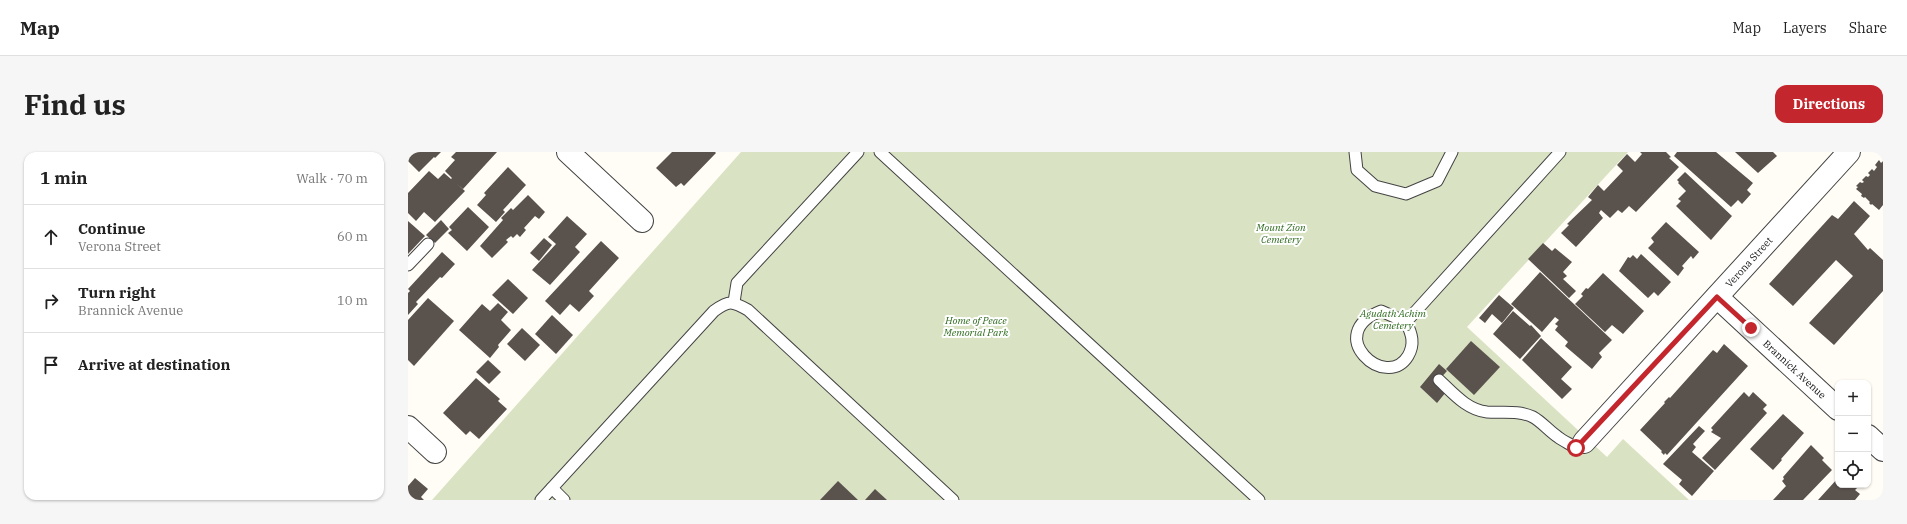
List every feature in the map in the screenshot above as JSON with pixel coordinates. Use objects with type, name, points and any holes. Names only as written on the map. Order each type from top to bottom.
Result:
[{"type":"street","points":[[568,152],[642,221]]},
{"type":"street","name":"Verona Street","points":[[1584,442],[1849,152]]},
{"type":"street","name":"Brannick Avenue","points":[[1717,297],[1835,406]]},
{"type":"street","points":[[408,427],[435,452]]},
{"type":"street","points":[[1871,439],[1883,450]]},
{"type":"lane","points":[[734,302],[737,283],[858,152]]},
{"type":"lane","points":[[880,152],[1258,500]]},
{"type":"lane","points":[[1355,152],[1357,170],[1375,186],[1406,194],[1437,181],[1452,152]]},
{"type":"lane","points":[[1406,322],[1560,152]]},
{"type":"lane","points":[[408,265],[428,244]]},
{"type":"lane","points":[[541,500],[714,311],[725,303],[734,302],[748,310],[953,500]]},
{"type":"lane","points":[[1381,311],[1406,322],[1413,337],[1411,350],[1405,360],[1394,366],[1381,367],[1369,361],[1360,352],[1356,338],[1359,325],[1369,316],[1381,311]]},
{"type":"lane","points":[[1439,380],[1459,399],[1472,408],[1486,412],[1508,411],[1520,413],[1534,418],[1557,436],[1576,448],[1584,442]]},
{"type":"lane","points":[[552,488],[564,500]]},
{"type":"green space","name":"Home of Peace Memorial Park","points":[[741,152],[1628,152],[1467,327],[1607,457],[1623,439],[1689,500],[432,500]]},
{"type":"building","points":[[408,152],[441,152],[419,172],[408,161]]},
{"type":"building","points":[[456,152],[497,152],[463,189],[457,184],[465,191],[435,222],[424,212],[416,221],[408,213],[408,193],[429,171],[438,179],[444,173],[451,179],[452,178],[445,171],[455,160],[451,157]]},
{"type":"building","points":[[672,152],[716,153],[684,186],[681,183],[676,187],[656,168]]},
{"type":"building","points":[[1640,152],[1666,152],[1671,157],[1669,158],[1679,167],[1636,212],[1629,206],[1622,213],[1618,210],[1610,218],[1601,210],[1599,213],[1603,218],[1576,247],[1561,233],[1569,225],[1567,224],[1592,200],[1588,197],[1598,185],[1604,191],[1623,171],[1617,165],[1627,154],[1635,162],[1642,154]]},
{"type":"building","points":[[1677,152],[1716,152],[1753,183],[1747,190],[1751,194],[1742,204],[1738,200],[1731,207],[1674,156]]},
{"type":"building","points":[[1735,152],[1773,152],[1777,156],[1758,173]]},
{"type":"building","points":[[1879,160],[1881,163],[1883,161],[1883,205],[1879,210],[1872,204],[1871,205],[1865,197],[1864,198],[1861,196],[1862,194],[1856,189],[1858,187],[1856,186],[1860,182],[1864,182],[1862,180],[1866,176],[1868,177],[1870,175],[1868,173],[1872,169],[1874,171],[1877,167],[1875,165]]},
{"type":"building","points":[[508,167],[526,185],[503,210],[505,212],[496,222],[477,205],[486,195],[484,193]]},
{"type":"building","points":[[1685,172],[1732,216],[1711,240],[1676,206],[1681,201],[1678,199],[1686,191],[1677,180]]},
{"type":"building","points":[[528,195],[545,212],[539,219],[535,216],[524,228],[526,230],[520,237],[517,234],[513,238],[511,236],[506,240],[508,242],[492,258],[480,246],[503,220],[501,218],[511,208],[513,210]]},
{"type":"building","points":[[1854,201],[1870,216],[1854,234],[1868,250],[1870,248],[1883,260],[1883,291],[1834,345],[1809,323],[1853,276],[1836,260],[1793,306],[1769,284],[1832,215],[1838,219]]},
{"type":"building","points":[[468,207],[489,227],[467,251],[448,233],[452,230],[449,227]]},
{"type":"building","points":[[567,216],[587,234],[575,247],[580,252],[550,285],[532,270],[556,244],[548,237]]},
{"type":"building","points":[[441,220],[449,229],[435,243],[426,235]]},
{"type":"building","points":[[408,221],[425,236],[408,254]]},
{"type":"building","points":[[1666,222],[1699,252],[1693,259],[1691,256],[1682,266],[1684,268],[1678,276],[1648,248],[1654,242],[1651,238]]},
{"type":"building","points":[[544,238],[552,245],[539,261],[530,253]]},
{"type":"building","points":[[601,241],[619,258],[589,291],[594,296],[579,312],[570,304],[560,315],[545,301]]},
{"type":"building","points":[[1543,243],[1552,251],[1555,248],[1572,262],[1563,272],[1567,276],[1563,279],[1576,291],[1569,298],[1528,259]]},
{"type":"building","points":[[442,252],[455,264],[416,302],[418,304],[408,315],[408,293],[410,291],[408,289]]},
{"type":"building","points":[[1641,254],[1671,282],[1658,296],[1654,292],[1648,298],[1619,271],[1628,257],[1630,258],[1633,255],[1637,259]]},
{"type":"building","points":[[1540,272],[1612,340],[1599,353],[1602,357],[1592,369],[1565,346],[1568,342],[1555,330],[1558,326],[1555,324],[1559,320],[1555,317],[1542,332],[1511,304]]},
{"type":"building","points":[[1603,273],[1644,311],[1623,334],[1612,325],[1605,332],[1575,304],[1583,296],[1581,294],[1586,288],[1588,289]]},
{"type":"building","points":[[508,279],[528,298],[513,314],[492,295]]},
{"type":"building","points":[[1499,295],[1514,308],[1502,323],[1492,314],[1485,323],[1479,318]]},
{"type":"building","points":[[428,298],[454,321],[414,366],[408,360],[408,320]]},
{"type":"building","points":[[498,303],[508,312],[501,320],[511,330],[498,345],[499,347],[490,358],[459,330],[482,304],[490,311]]},
{"type":"building","points":[[1513,311],[1530,326],[1531,325],[1541,336],[1520,359],[1493,334]]},
{"type":"building","points":[[552,315],[573,335],[556,354],[535,334]]},
{"type":"building","points":[[522,328],[540,345],[525,361],[507,344]]},
{"type":"building","points":[[1541,338],[1572,367],[1561,379],[1572,389],[1562,399],[1522,360]]},
{"type":"building","points":[[1471,341],[1500,367],[1474,395],[1446,369]]},
{"type":"building","points":[[1724,344],[1748,366],[1667,455],[1665,453],[1664,455],[1661,452],[1662,451],[1640,430],[1713,350],[1717,353]]},
{"type":"building","points":[[488,360],[501,372],[489,384],[476,372]]},
{"type":"building","points":[[1439,364],[1447,371],[1436,383],[1446,392],[1437,403],[1420,387]]},
{"type":"building","points":[[476,378],[500,399],[498,401],[507,409],[479,439],[470,431],[466,435],[443,413]]},
{"type":"building","points":[[1744,392],[1749,397],[1753,392],[1767,405],[1763,409],[1767,413],[1715,470],[1702,458],[1721,438],[1711,432],[1713,430],[1711,428]]},
{"type":"building","points":[[1783,414],[1804,433],[1773,470],[1750,449]]},
{"type":"building","points":[[1699,426],[1705,431],[1693,444],[1696,447],[1692,452],[1714,471],[1692,496],[1679,484],[1682,480],[1663,464]]},
{"type":"building","points":[[1811,445],[1824,458],[1822,460],[1832,470],[1803,500],[1773,500],[1786,486],[1782,481],[1784,479],[1783,477]]},
{"type":"building","points":[[415,478],[428,489],[421,497],[424,500],[408,500],[408,486]]},
{"type":"building","points":[[838,481],[858,500],[820,500]]},
{"type":"building","points":[[1835,481],[1835,488],[1857,488],[1855,490],[1860,494],[1855,500],[1818,500]]},
{"type":"building","points":[[875,489],[887,500],[865,500]]},
{"type":"route","points":[[1576,448],[1584,442],[1717,297],[1751,328]]},
{"type":"park label","name":"Mount Zion Cemetery","points":[[1281,232]]},
{"type":"park label","name":"Agudath Achim Cemetery","points":[[1393,318]]}]
